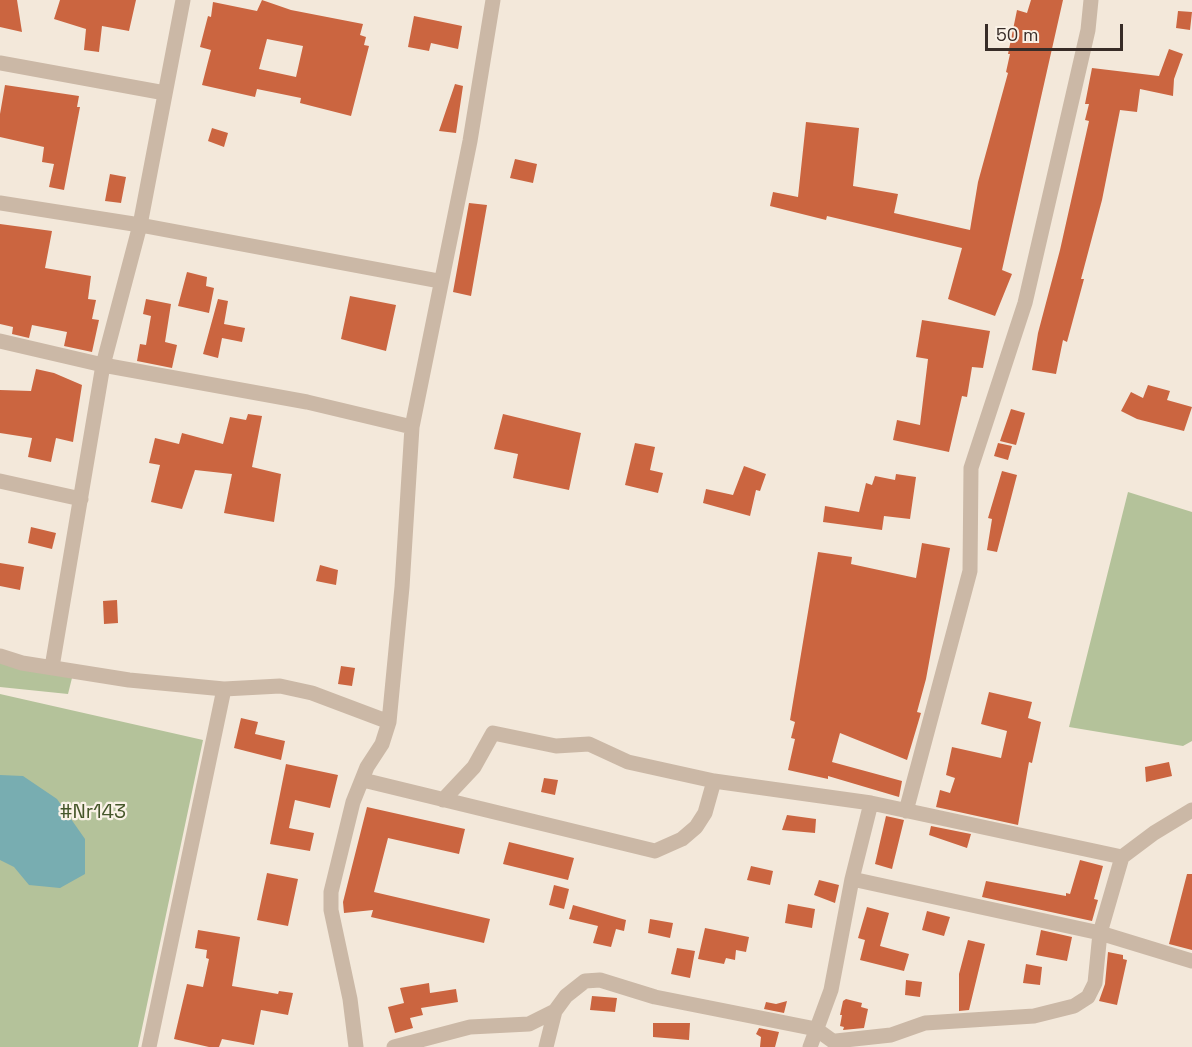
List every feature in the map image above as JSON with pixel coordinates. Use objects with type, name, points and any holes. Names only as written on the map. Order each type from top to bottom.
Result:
[{"type":"street","points":[[52,667],[104,365],[140,225],[183,0]]},
{"type":"street","points":[[356,1047],[350,999],[331,910],[332,892],[353,802],[367,767],[382,744],[389,722],[407,527],[412,427],[439,281],[470,141],[493,0]]},
{"type":"street","points":[[906,811],[970,571],[971,468],[1025,303],[1088,30],[1091,0]]},
{"type":"street","points":[[0,63],[165,93]]},
{"type":"street","points":[[0,203],[140,225],[439,281]]},
{"type":"street","points":[[0,341],[104,365],[307,402],[412,427]]},
{"type":"street","points":[[0,481],[81,499]]},
{"type":"street","points":[[0,656],[22,663],[129,680],[224,689],[280,686],[312,693],[389,722]]},
{"type":"street","points":[[149,1047],[224,689]]},
{"type":"street","points":[[443,800],[474,767],[493,733],[556,746],[589,744],[628,762],[714,781],[871,803],[1122,857]]},
{"type":"street","points":[[363,780],[655,850],[682,839],[696,827],[705,813],[714,781]]},
{"type":"street","points":[[810,1047],[831,990],[852,879],[871,803]]},
{"type":"street","points":[[546,1047],[555,1011],[566,996],[585,981],[600,980],[655,997],[816,1029],[839,1044],[891,1035],[925,1023],[1034,1016],[1074,1006],[1088,997],[1095,983],[1100,933],[1122,857],[1154,832],[1192,810]]},
{"type":"street","points":[[852,879],[1100,933],[1192,961]]},
{"type":"street","points":[[394,1047],[470,1027],[529,1024],[555,1011]]},
{"type":"green space","points":[[1128,492],[1192,512],[1192,741],[1183,746],[1069,727]]},
{"type":"green space","points":[[0,660],[72,678],[68,694],[0,687]]},
{"type":"green space","name":"#Nr143","points":[[0,694],[203,740],[138,1047],[0,1047]]},
{"type":"water","points":[[0,775],[23,776],[57,799],[85,839],[85,874],[60,888],[29,885],[14,867],[0,860]]},
{"type":"building","points":[[0,0],[17,0],[22,32],[0,27]]},
{"type":"building","points":[[60,0],[136,0],[129,31],[102,26],[99,52],[84,50],[86,29],[54,19]]},
{"type":"building","points":[[262,0],[291,10],[363,24],[360,35],[366,37],[364,45],[369,46],[351,116],[300,103],[301,98],[257,89],[255,97],[202,85],[211,50],[200,47],[208,16],[211,17],[213,2],[257,11]],"holes":[[[267,39],[303,46],[296,77],[259,69]]]},
{"type":"building","points":[[1031,0],[1063,0],[1002,270],[1012,274],[995,316],[948,299],[962,248],[827,216],[826,220],[770,206],[773,192],[798,197],[806,122],[859,128],[853,186],[898,194],[894,213],[970,230],[978,182],[1008,73],[1006,72],[1010,54],[1008,54],[1017,10],[1027,13]]},
{"type":"building","points":[[1178,11],[1192,12],[1190,30],[1176,28]]},
{"type":"building","points":[[414,16],[462,26],[458,49],[431,43],[429,51],[408,47]]},
{"type":"building","points":[[1169,49],[1183,54],[1174,79],[1173,96],[1140,89],[1137,112],[1120,110],[1102,200],[1081,279],[1084,279],[1067,342],[1063,340],[1056,374],[1032,370],[1038,333],[1060,250],[1089,121],[1085,120],[1089,104],[1085,104],[1092,68],[1159,76]]},
{"type":"building","points":[[455,84],[463,86],[456,133],[439,131]]},
{"type":"building","points":[[5,85],[79,96],[77,107],[80,107],[64,190],[49,187],[54,164],[42,162],[44,147],[0,137],[0,114]]},
{"type":"building","points":[[212,128],[228,133],[224,147],[208,141]]},
{"type":"building","points":[[515,159],[537,164],[533,183],[510,178]]},
{"type":"building","points":[[110,174],[126,177],[121,203],[105,201]]},
{"type":"building","points":[[469,203],[487,205],[471,296],[453,292]]},
{"type":"building","points":[[0,224],[52,231],[45,268],[91,276],[88,299],[96,300],[92,319],[99,320],[92,352],[64,346],[67,332],[32,325],[29,338],[12,334],[13,327],[0,324]]},
{"type":"building","points":[[187,272],[207,277],[206,286],[214,288],[209,313],[178,306]]},
{"type":"building","points":[[350,296],[396,305],[386,351],[341,339]]},
{"type":"building","points":[[146,299],[171,304],[165,342],[177,345],[172,368],[137,361],[140,344],[146,345],[151,316],[143,314]]},
{"type":"building","points":[[218,299],[228,301],[224,324],[245,328],[242,342],[222,338],[218,358],[203,354]]},
{"type":"building","points":[[922,320],[990,331],[983,368],[972,367],[967,397],[962,396],[949,452],[893,440],[897,420],[920,425],[928,359],[916,357]]},
{"type":"building","points":[[36,369],[54,373],[82,385],[73,442],[56,438],[51,462],[28,457],[32,438],[0,433],[0,390],[31,391]]},
{"type":"building","points":[[1148,385],[1170,391],[1167,400],[1192,407],[1184,431],[1137,419],[1121,411],[1131,392],[1143,398]]},
{"type":"building","points":[[1011,409],[1025,413],[1016,445],[1000,441]]},
{"type":"building","points":[[248,414],[262,416],[252,467],[281,474],[274,522],[224,513],[232,474],[195,470],[182,509],[151,502],[160,465],[149,463],[155,438],[179,444],[182,433],[223,444],[230,417],[246,420]]},
{"type":"building","points":[[503,414],[581,433],[569,490],[513,478],[518,454],[494,449]]},
{"type":"building","points":[[635,443],[655,447],[650,470],[663,473],[658,493],[625,485]]},
{"type":"building","points":[[998,443],[1012,446],[1008,460],[994,456]]},
{"type":"building","points":[[744,466],[766,474],[760,491],[756,490],[750,516],[703,503],[706,489],[733,495]]},
{"type":"building","points":[[1002,471],[1017,475],[997,552],[987,550],[992,519],[988,518]]},
{"type":"building","points":[[896,474],[916,477],[910,519],[884,516],[882,530],[823,522],[825,506],[859,512],[866,483],[872,485],[875,476],[895,480]]},
{"type":"building","points":[[31,527],[56,533],[52,549],[28,543]]},
{"type":"building","points":[[922,543],[950,548],[926,679],[917,712],[921,713],[907,760],[840,733],[832,762],[902,781],[899,797],[828,776],[828,779],[788,770],[795,739],[791,738],[795,722],[790,720],[818,552],[852,557],[851,564],[916,578]]},
{"type":"building","points":[[0,563],[24,567],[20,590],[0,586]]},
{"type":"building","points":[[320,565],[338,570],[336,585],[316,581]]},
{"type":"building","points":[[117,600],[118,623],[104,624],[103,601]]},
{"type":"building","points":[[341,666],[355,668],[352,686],[338,684]]},
{"type":"building","points":[[989,692],[1032,702],[1028,718],[1041,722],[1032,763],[1029,762],[1018,825],[936,807],[940,790],[950,793],[955,778],[946,775],[952,747],[1001,758],[1007,731],[981,724]]},
{"type":"building","points":[[241,718],[258,722],[255,734],[285,741],[281,760],[234,748]]},
{"type":"building","points":[[1169,762],[1172,776],[1146,782],[1145,767]]},
{"type":"building","points":[[286,764],[338,775],[330,808],[295,800],[289,828],[314,833],[310,851],[270,844]]},
{"type":"building","points":[[544,778],[558,780],[555,795],[541,792]]},
{"type":"building","points":[[367,807],[465,829],[459,854],[388,838],[374,892],[490,919],[484,943],[371,917],[373,910],[344,913],[343,902]]},
{"type":"building","points":[[787,815],[816,819],[815,833],[782,830]]},
{"type":"building","points":[[886,816],[904,820],[892,869],[875,864]]},
{"type":"building","points":[[931,826],[971,834],[967,848],[929,835]]},
{"type":"building","points":[[509,842],[574,858],[568,880],[503,864]]},
{"type":"building","points":[[1080,860],[1103,866],[1094,899],[1098,900],[1092,921],[982,897],[986,881],[1066,896],[1066,893],[1070,894]]},
{"type":"building","points":[[751,866],[773,871],[770,885],[747,880]]},
{"type":"building","points":[[267,873],[298,879],[288,926],[257,920]]},
{"type":"building","points":[[1187,874],[1192,874],[1192,950],[1169,944]]},
{"type":"building","points":[[819,880],[839,885],[835,903],[814,895]]},
{"type":"building","points":[[554,885],[569,889],[564,909],[549,905]]},
{"type":"building","points":[[788,904],[815,909],[812,928],[785,923]]},
{"type":"building","points":[[573,905],[626,920],[624,931],[616,929],[611,947],[593,943],[598,926],[569,919]]},
{"type":"building","points":[[867,907],[889,913],[880,946],[909,954],[904,971],[860,960],[865,940],[858,938]]},
{"type":"building","points":[[927,911],[950,917],[944,936],[922,930]]},
{"type":"building","points":[[650,919],[673,923],[670,938],[648,933]]},
{"type":"building","points":[[705,928],[749,937],[746,952],[736,950],[735,960],[726,958],[724,964],[698,959]]},
{"type":"building","points":[[198,930],[240,937],[232,986],[278,994],[279,991],[293,993],[288,1015],[261,1010],[254,1045],[222,1039],[219,1047],[209,1047],[174,1039],[187,984],[203,987],[209,959],[206,958],[207,950],[195,948]]},
{"type":"building","points":[[1041,930],[1072,937],[1067,961],[1036,955]]},
{"type":"building","points":[[968,940],[985,944],[969,1010],[959,1011],[959,974]]},
{"type":"building","points":[[677,948],[695,951],[690,978],[671,974]]},
{"type":"building","points":[[1108,952],[1123,955],[1123,959],[1127,960],[1117,1005],[1099,1001],[1105,984]]},
{"type":"building","points":[[1026,964],[1042,967],[1040,985],[1023,983]]},
{"type":"building","points":[[906,980],[922,982],[920,997],[905,995]]},
{"type":"building","points":[[429,983],[430,993],[456,989],[458,1002],[421,1008],[423,1015],[410,1018],[413,1028],[395,1033],[388,1007],[404,1003],[400,988]]},
{"type":"building","points":[[592,996],[617,998],[615,1012],[590,1010]]},
{"type":"building","points":[[846,999],[862,1003],[861,1007],[868,1009],[864,1028],[843,1030],[844,1027],[840,1026],[843,1001]]},
{"type":"building","points":[[787,1001],[784,1013],[764,1009],[766,1002],[776,1004]]},
{"type":"building","points":[[653,1023],[690,1023],[689,1040],[653,1037]]},
{"type":"building","points":[[759,1028],[779,1032],[775,1047],[760,1047],[761,1037],[756,1034]]}]
